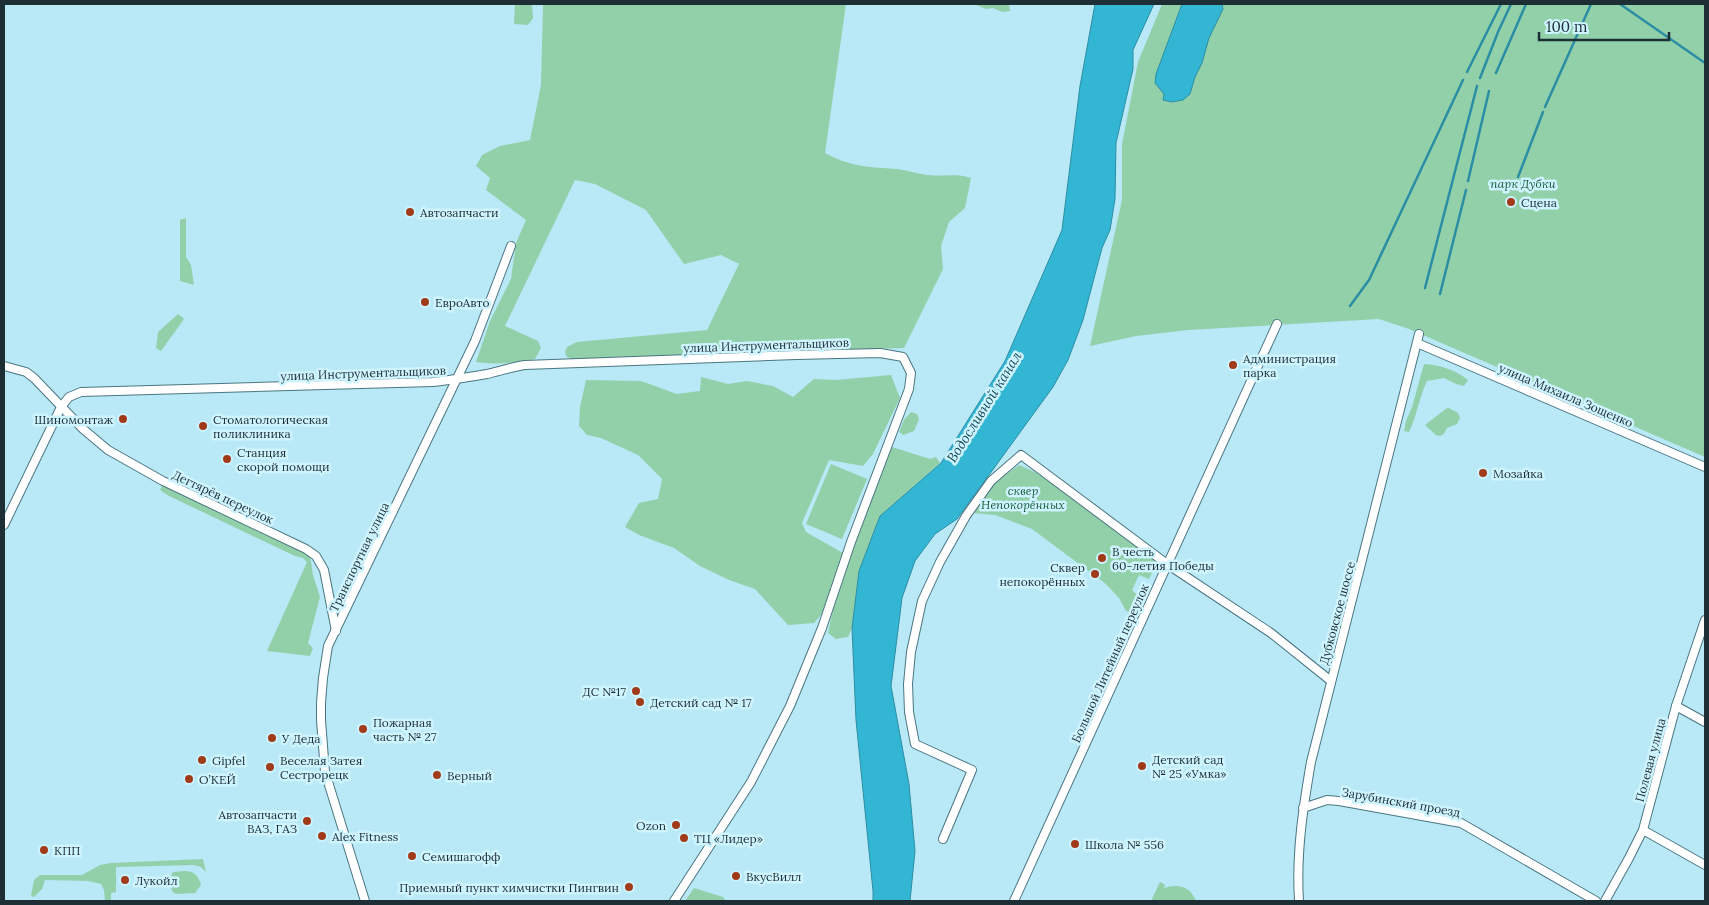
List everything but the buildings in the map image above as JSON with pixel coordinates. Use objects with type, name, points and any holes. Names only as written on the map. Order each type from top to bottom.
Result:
[{"type":"street","name":"Транспортная улица","points":[[363,898],[326,772],[321,720],[328,646],[475,341],[511,246]]},
{"type":"street","name":"Большой Литейный переулок","points":[[1014,901],[1276,324]]},
{"type":"street","name":"Дубковское шоссе","points":[[1300,901],[1299,864],[1302,808],[1313,753],[1419,334]]},
{"type":"street","name":"улица Михаила Зощенко","points":[[1417,343],[1705,467]]},
{"type":"street","name":"улица Инструментальщиков","points":[[61,407],[69,397],[81,392],[433,382],[457,380],[526,365],[871,353],[903,357],[911,372],[908,389],[851,542],[822,628],[790,706],[751,782],[674,901]]},
{"type":"street","points":[[4,366],[26,372],[61,407],[4,525]]},
{"type":"street","name":"Дегтярёв переулок","points":[[61,407],[108,450],[163,481],[306,549],[316,556],[324,570],[336,631]]},
{"type":"street","points":[[943,839],[972,770],[915,744],[909,712],[908,684],[916,626],[922,601],[940,562],[966,516],[991,481],[1021,455],[1167,564],[1271,633],[1331,681]]},
{"type":"street","name":"Полевая улица","points":[[1605,901],[1643,830],[1676,706],[1705,620]]},
{"type":"street","points":[[1676,706],[1705,722]]},
{"type":"street","name":"Зарубинский проезд","points":[[1302,808],[1326,800],[1461,823],[1596,901]]},
{"type":"street","points":[[1643,830],[1705,865]]},
{"type":"green space","points":[[515,4],[532,4],[533,18],[528,25],[514,24]]},
{"type":"green space","points":[[543,4],[846,4],[825,153],[834,158],[860,165],[928,175],[971,178],[965,208],[949,222],[941,246],[943,269],[904,348],[571,359],[566,356],[565,352],[567,347],[577,342],[707,330],[739,264],[721,255],[684,264],[646,210],[595,184],[575,180],[505,326],[538,341],[541,348],[535,359],[506,363],[476,362],[490,321],[511,279],[516,243],[526,220],[486,190],[490,178],[476,166],[482,155],[500,146],[530,140],[541,85]]},
{"type":"green space","points":[[974,4],[1009,4],[1010,11],[1002,12],[993,8],[986,9]]},
{"type":"green space","name":"парк Дубки","points":[[1162,4],[1705,4],[1705,457],[1409,329],[1379,319],[1188,330],[1136,336],[1090,346],[1122,200],[1122,144],[1138,62]]},
{"type":"green space","points":[[186,218],[186,257],[191,265],[194,285],[180,281],[180,220]]},
{"type":"green space","points":[[178,314],[184,319],[161,351],[156,348],[158,332]]},
{"type":"green space","points":[[1424,364],[1448,369],[1468,380],[1464,386],[1444,378],[1427,381],[1409,432],[1404,431],[1406,421],[1412,407]]},
{"type":"green space","points":[[891,375],[900,398],[873,454],[863,466],[829,460],[802,523],[806,532],[843,553],[825,610],[814,623],[788,625],[755,589],[729,580],[700,566],[674,548],[639,535],[625,527],[639,503],[658,499],[662,479],[638,455],[601,438],[587,435],[579,426],[580,407],[586,380],[641,381],[677,394],[700,391],[701,377],[728,384],[747,381],[773,386],[793,397],[814,379],[836,380]]},
{"type":"green space","points":[[1447,408],[1458,413],[1460,418],[1457,424],[1447,428],[1444,434],[1436,435],[1425,425]]},
{"type":"green space","points":[[911,412],[917,414],[919,419],[914,431],[903,435],[899,432],[904,420]]},
{"type":"green space","points":[[892,447],[930,459],[936,457],[940,463],[880,516],[859,571],[852,628],[848,637],[836,639],[828,633],[837,590]]},
{"type":"green space","points":[[831,464],[867,479],[842,539],[806,524]]},
{"type":"green space","name":"сквер Непокорённых","points":[[1019,465],[1035,472],[1095,513],[1153,557],[1157,563],[1149,579],[1139,575],[1132,590],[1137,595],[1129,612],[1126,611],[1119,598],[1106,584],[1032,529],[995,515],[973,513],[996,482]]},
{"type":"green space","points":[[164,483],[306,550],[310,555],[313,575],[320,597],[308,643],[313,648],[310,656],[267,651],[307,562],[303,558],[295,556],[169,496],[160,490]]},
{"type":"green space","points":[[203,859],[206,872],[201,867],[194,865],[116,867],[116,892],[111,893],[111,901],[105,901],[104,890],[101,884],[88,881],[45,880],[42,889],[34,897],[31,896],[34,880],[40,875],[82,875],[100,865],[111,863]]},
{"type":"green space","points":[[184,871],[195,874],[201,885],[195,893],[176,894],[172,891],[170,879],[173,872]]},
{"type":"green space","points":[[1160,882],[1165,885],[1164,888],[1179,886],[1187,889],[1196,901],[1151,901]]},
{"type":"green space","points":[[694,888],[723,897],[726,901],[685,901]]},
{"type":"water","name":"Водосливной канал","points":[[1095,4],[1154,4],[1133,50],[1133,69],[1116,143],[1115,199],[1110,230],[1102,248],[1083,320],[1068,360],[1053,387],[957,519],[935,534],[915,561],[902,598],[891,686],[909,784],[915,851],[910,901],[873,901],[856,720],[852,628],[859,571],[880,516],[941,463],[1005,361],[1062,230],[1080,86]]},
{"type":"water","points":[[1182,4],[1222,4],[1223,9],[1209,38],[1190,94],[1183,100],[1172,102],[1163,100],[1164,94],[1155,83],[1156,74]]},
{"type":"waterway","points":[[1467,72],[1501,4]]},
{"type":"waterway","points":[[1480,78],[1511,4]]},
{"type":"waterway","points":[[1496,73],[1526,4]]},
{"type":"waterway","points":[[1545,107],[1591,4]]},
{"type":"waterway","points":[[1620,4],[1705,63]]},
{"type":"waterway","points":[[1350,306],[1369,280],[1463,80]]},
{"type":"waterway","points":[[1425,288],[1477,86]]},
{"type":"waterway","points":[[1468,181],[1489,91]]},
{"type":"waterway","points":[[1518,177],[1543,112]]},
{"type":"waterway","points":[[1440,294],[1466,190]]},
{"type":"place","name":"Сцена","points":[[1511,202]]},
{"type":"place","name":"Автозапчасти","points":[[410,212]]},
{"type":"place","name":"ЕвроАвто","points":[[425,302]]},
{"type":"place","name":"Администрация парка","points":[[1233,365]]},
{"type":"place","name":"Шиномонтаж","points":[[123,419]]},
{"type":"place","name":"Стоматологическая поликлиника","points":[[203,426]]},
{"type":"place","name":"Станция скорой помощи","points":[[227,459]]},
{"type":"place","name":"Мозайка","points":[[1483,473]]},
{"type":"place","name":"В честь 60-летия Победы","points":[[1102,558]]},
{"type":"place","name":"Сквер непокорённых","points":[[1095,574]]},
{"type":"place","name":"ДС №17","points":[[636,691]]},
{"type":"place","name":"Детский сад № 17","points":[[640,702]]},
{"type":"place","name":"Пожарная часть № 27","points":[[363,729]]},
{"type":"place","name":"У Деда","points":[[272,738]]},
{"type":"place","name":"Gipfel","points":[[202,760]]},
{"type":"place","name":"Детский сад № 25 «Умка»","points":[[1142,766]]},
{"type":"place","name":"Веселая Затея Сестрорецк","points":[[270,767]]},
{"type":"place","name":"Верный","points":[[437,775]]},
{"type":"place","name":"О’КЕЙ","points":[[189,779]]},
{"type":"place","name":"Автозапчасти ВАЗ, ГАЗ","points":[[307,821]]},
{"type":"place","name":"Ozon","points":[[676,825]]},
{"type":"place","name":"Alex Fitness","points":[[322,836]]},
{"type":"place","name":"ТЦ «Лидер»","points":[[684,838]]},
{"type":"place","name":"Школа № 556","points":[[1075,844]]},
{"type":"place","name":"КПП","points":[[44,850]]},
{"type":"place","name":"Семишагофф","points":[[412,856]]},
{"type":"place","name":"ВкусВилл","points":[[736,876]]},
{"type":"place","name":"Лукойл","points":[[125,880]]},
{"type":"place","name":"Приемный пункт химчистки Пингвин","points":[[629,887]]}]
